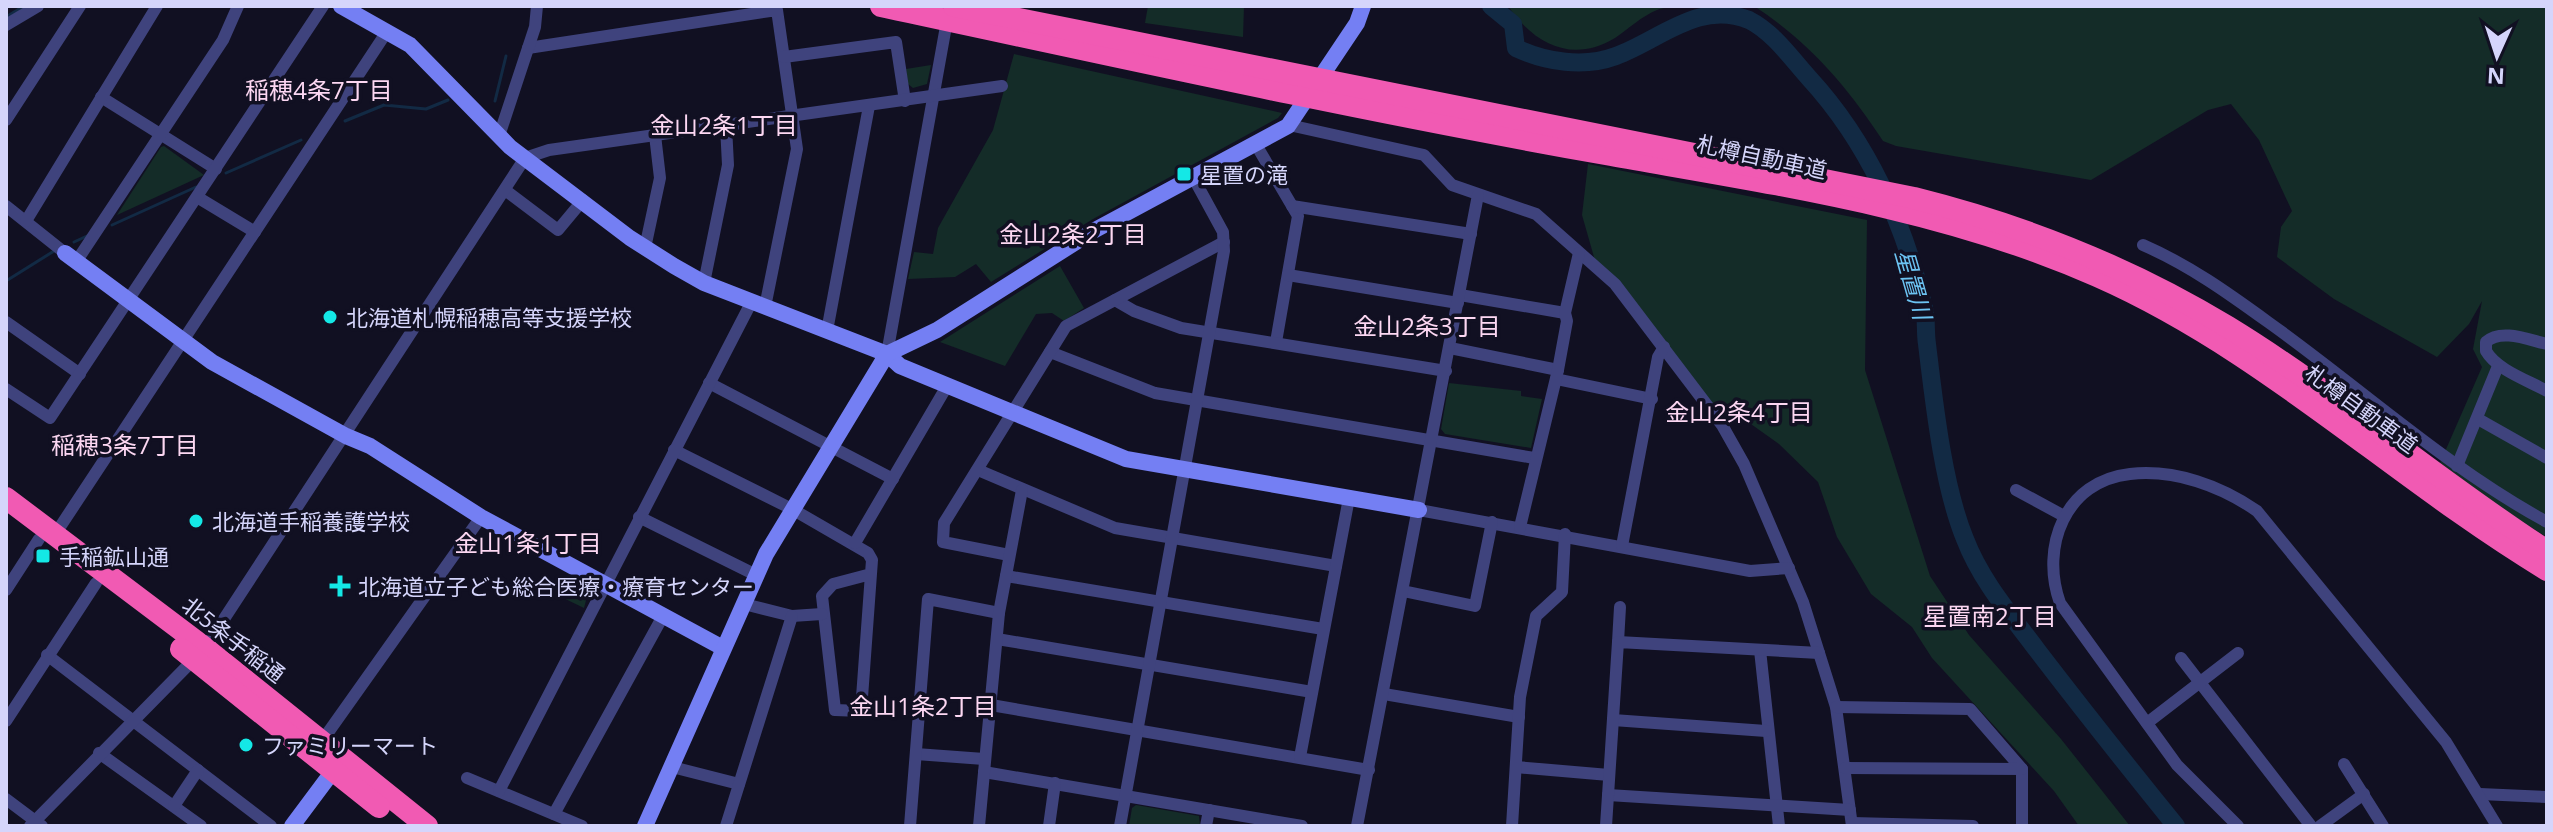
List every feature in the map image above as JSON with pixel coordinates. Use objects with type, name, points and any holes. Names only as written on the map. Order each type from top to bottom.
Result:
[{"type":"highway","name":"札樽自動車道","points":[[881,6],[1448,123],[1667,155],[1914,198],[2143,280],[2228,328],[2547,551]]},
{"type":"highway","name":"札樽自動車道","points":[[952,6],[1667,155]]},
{"type":"highway","name":"札樽自動車道","points":[[2043,244],[2222,342],[2480,527],[2547,570]]},
{"type":"highway","name":"北5条手稲通","points":[[6,498],[96,583],[322,741],[338,765],[427,826]]},
{"type":"highway","name":"北5条手稲通","points":[[6,513],[47,537],[200,654],[338,765],[405,826]]},
{"type":"street","points":[[6,120],[77,10],[60,6]]},
{"type":"street","points":[[26,221],[157,6]]},
{"type":"street","points":[[71,257],[161,134],[223,40],[238,6]]},
{"type":"street","points":[[6,389],[50,418],[323,6]]},
{"type":"street","points":[[499,136],[535,27],[537,6]]},
{"type":"street","points":[[645,826],[756,575],[792,509],[887,354],[952,6]]},
{"type":"street","points":[[887,354],[937,330],[1095,230],[1292,121],[1336,55],[1363,6]]},
{"type":"street","points":[[6,25],[33,7]]},
{"type":"street","points":[[352,9],[386,33],[410,45],[499,136],[525,158],[645,248],[704,283],[887,354],[900,366],[1126,459],[1565,534],[1750,571],[1789,568]]},
{"type":"street","points":[[499,791],[709,383],[759,304],[797,149],[777,10],[528,48]]},
{"type":"street","points":[[6,590],[47,537],[183,341],[386,33]]},
{"type":"street","points":[[784,57],[896,42],[905,101]]},
{"type":"street","points":[[6,799],[35,824],[132,719],[200,654],[346,436],[525,158],[549,150],[1002,86]]},
{"type":"street","points":[[101,97],[216,169]]},
{"type":"street","points":[[827,331],[869,106]]},
{"type":"street","points":[[1292,121],[1424,155],[1452,185],[1536,214],[1615,284],[1722,425],[1744,464],[1789,568],[1836,707],[1851,820]]},
{"type":"street","points":[[704,283],[728,165],[726,126]]},
{"type":"street","points":[[645,248],[660,178],[655,135]]},
{"type":"street","points":[[1255,143],[1298,216],[1276,342]]},
{"type":"street","points":[[1120,826],[1224,242],[1223,232],[1193,177]]},
{"type":"street","points":[[505,190],[558,230],[583,200]]},
{"type":"street","points":[[1357,826],[1478,195]]},
{"type":"street","points":[[197,197],[255,232]]},
{"type":"street","points":[[6,206],[212,362],[346,436],[370,446],[481,517],[723,648]]},
{"type":"street","points":[[1292,206],[1471,234]]},
{"type":"street","points":[[1009,555],[943,542],[944,523],[1066,326],[1224,242]]},
{"type":"street","points":[[2143,245],[2172,257],[2227,292],[2338,372],[2478,482],[2545,517]]},
{"type":"street","points":[[1520,527],[1534,458],[1557,375],[1567,321],[1565,313],[1579,253]]},
{"type":"street","points":[[1288,275],[1565,313]]},
{"type":"street","points":[[1115,300],[1169,324],[1446,371]]},
{"type":"street","points":[[6,322],[80,374]]},
{"type":"street","points":[[2547,344],[2504,335],[2492,336],[2486,342],[2486,351],[2498,366],[2508,368],[2547,391]]},
{"type":"street","points":[[1622,546],[1658,357],[1664,347]]},
{"type":"street","points":[[1450,348],[1652,399]]},
{"type":"street","points":[[1050,352],[1155,393],[1534,458]]},
{"type":"street","points":[[2457,466],[2498,366]]},
{"type":"street","points":[[709,383],[893,479]]},
{"type":"street","points":[[855,543],[947,386]]},
{"type":"street","points":[[2478,419],[2547,458]]},
{"type":"street","points":[[674,450],[855,543],[872,560],[871,574],[861,711],[835,710],[822,596],[826,588],[871,574]]},
{"type":"street","points":[[978,470],[1115,528],[1336,566]]},
{"type":"street","points":[[2238,826],[2177,765],[2060,603],[2053,584],[2052,555],[2064,516],[2093,486],[2113,476],[2133,473],[2185,478],[2231,493],[2257,511],[2446,742],[2497,826]]},
{"type":"street","points":[[979,826],[999,613],[1022,490]]},
{"type":"street","points":[[2016,490],[2064,516]]},
{"type":"street","points":[[1300,757],[1349,498]]},
{"type":"street","points":[[322,741],[481,517]]},
{"type":"street","points":[[639,517],[756,575]]},
{"type":"street","points":[[1403,591],[1475,606],[1492,522]]},
{"type":"street","points":[[1512,826],[1519,717],[1536,616],[1562,592],[1565,534]]},
{"type":"street","points":[[1006,576],[1323,629]]},
{"type":"street","points":[[6,721],[96,583]]},
{"type":"street","points":[[910,826],[928,599],[999,613]]},
{"type":"street","points":[[744,604],[792,616],[822,614]]},
{"type":"street","points":[[1606,826],[1620,607]]},
{"type":"street","points":[[554,814],[663,616]]},
{"type":"street","points":[[726,826],[792,616]]},
{"type":"street","points":[[997,639],[1312,692]]},
{"type":"street","points":[[1618,642],[1819,653]]},
{"type":"street","points":[[1760,650],[1766,731],[1779,826]]},
{"type":"street","points":[[2147,723],[2238,653]]},
{"type":"street","points":[[47,655],[271,826]]},
{"type":"street","points":[[2181,658],[2311,826]]},
{"type":"street","points":[[1384,694],[1519,717]]},
{"type":"street","points":[[991,705],[1369,770]]},
{"type":"street","points":[[1836,707],[1970,709],[2022,769],[2022,826]]},
{"type":"street","points":[[1613,720],[1766,731]]},
{"type":"street","points":[[99,753],[201,826]]},
{"type":"street","points":[[916,754],[1055,783],[1302,826]]},
{"type":"street","points":[[2344,764],[2383,826]]},
{"type":"street","points":[[292,826],[338,765]]},
{"type":"street","points":[[672,767],[739,784]]},
{"type":"street","points":[[1516,767],[1609,775]]},
{"type":"street","points":[[1845,768],[2022,769]]},
{"type":"street","points":[[174,806],[198,770]]},
{"type":"street","points":[[467,778],[582,826]]},
{"type":"street","points":[[1049,826],[1055,783]]},
{"type":"street","points":[[2320,826],[2364,794]]},
{"type":"street","points":[[2480,794],[2547,797]]},
{"type":"street","points":[[1608,795],[1775,806],[1851,820],[1973,826]]},
{"type":"street","points":[[1206,826],[1209,810]]},
{"type":"green space","points":[[1148,6],[1244,6],[1243,37],[1145,23]]},
{"type":"green space","points":[[1508,6],[1682,6],[1651,13],[1599,46],[1569,49],[1542,40]]},
{"type":"green space","points":[[1754,6],[2547,6],[2547,537],[2494,504],[2440,463],[2482,367],[2473,349],[2482,301],[2469,324],[2437,357],[2334,299],[2277,257],[2281,227],[2292,211],[2259,140],[2231,104],[2208,110],[2091,180],[1896,146],[1883,141],[1826,66],[1792,34]]},
{"type":"green space","points":[[1014,54],[1282,113],[1278,118],[1093,219],[991,282],[976,264],[955,277],[908,279],[914,252],[933,254],[938,228],[993,130]]},
{"type":"green space","points":[[931,65],[927,84],[913,88],[908,84],[906,69]]},
{"type":"green space","points":[[164,146],[204,175],[117,215],[161,147]]},
{"type":"green space","points":[[1588,164],[1867,220],[1865,370],[1930,576],[1969,635],[2061,739],[2130,826],[2079,826],[2054,791],[1932,658],[1912,627],[1871,594],[1837,537],[1818,482],[1779,444],[1741,417],[1720,418],[1596,264],[1582,215]]},
{"type":"green space","points":[[1060,266],[1084,308],[1064,321],[1052,313],[1036,314],[1005,366],[940,342]]},
{"type":"green space","points":[[1449,383],[1521,391],[1521,396],[1542,399],[1531,448],[1445,434],[1441,429]]},
{"type":"green space","points":[[564,576],[589,589],[584,608],[555,594]]},
{"type":"green space","points":[[1136,805],[1199,816],[1200,826],[1129,826],[1132,808]]},
{"type":"waterway","points":[[6,17],[24,6]]},
{"type":"waterway","name":"星置川","points":[[1491,6],[1513,24],[1516,48],[1565,62],[1591,62],[1616,56],[1696,18],[1730,15],[1749,20],[1774,38],[1830,103],[1866,156],[1906,245],[1925,312],[1926,340],[1945,469],[1957,518],[1972,554],[2007,611],[2176,826]]},
{"type":"waterway","points":[[495,101],[506,56]]},
{"type":"waterway","points":[[345,121],[384,105],[426,109],[448,100]]},
{"type":"waterway","points":[[226,173],[301,140]]},
{"type":"waterway","points":[[112,225],[196,187]]},
{"type":"waterway","points":[[74,242],[87,236]]},
{"type":"waterway","points":[[6,281],[54,251]]},
{"type":"place","name":"星置の滝","points":[[1184,174]]},
{"type":"place","name":"北海道札幌稲穂高等支援学校","points":[[330,317]]},
{"type":"place","name":"北海道手稲養護学校","points":[[196,521]]},
{"type":"place","name":"手稲鉱山通","points":[[43,556]]},
{"type":"place","name":"北海道立子ども総合医療・療育センター","points":[[340,586]]},
{"type":"place","name":"ファミリーマート","points":[[246,745]]},
{"type":"district","name":"稲穂4条7丁目","points":[[319,89]]},
{"type":"district","name":"金山2条1丁目","points":[[724,124]]},
{"type":"district","name":"金山2条2丁目","points":[[1073,233]]},
{"type":"district","name":"金山2条3丁目","points":[[1427,325]]},
{"type":"district","name":"金山2条4丁目","points":[[1739,411]]},
{"type":"district","name":"稲穂3条7丁目","points":[[125,444]]},
{"type":"district","name":"金山1条1丁目","points":[[528,542]]},
{"type":"district","name":"星置南2丁目","points":[[1990,615]]},
{"type":"district","name":"金山1条2丁目","points":[[923,705]]}]
